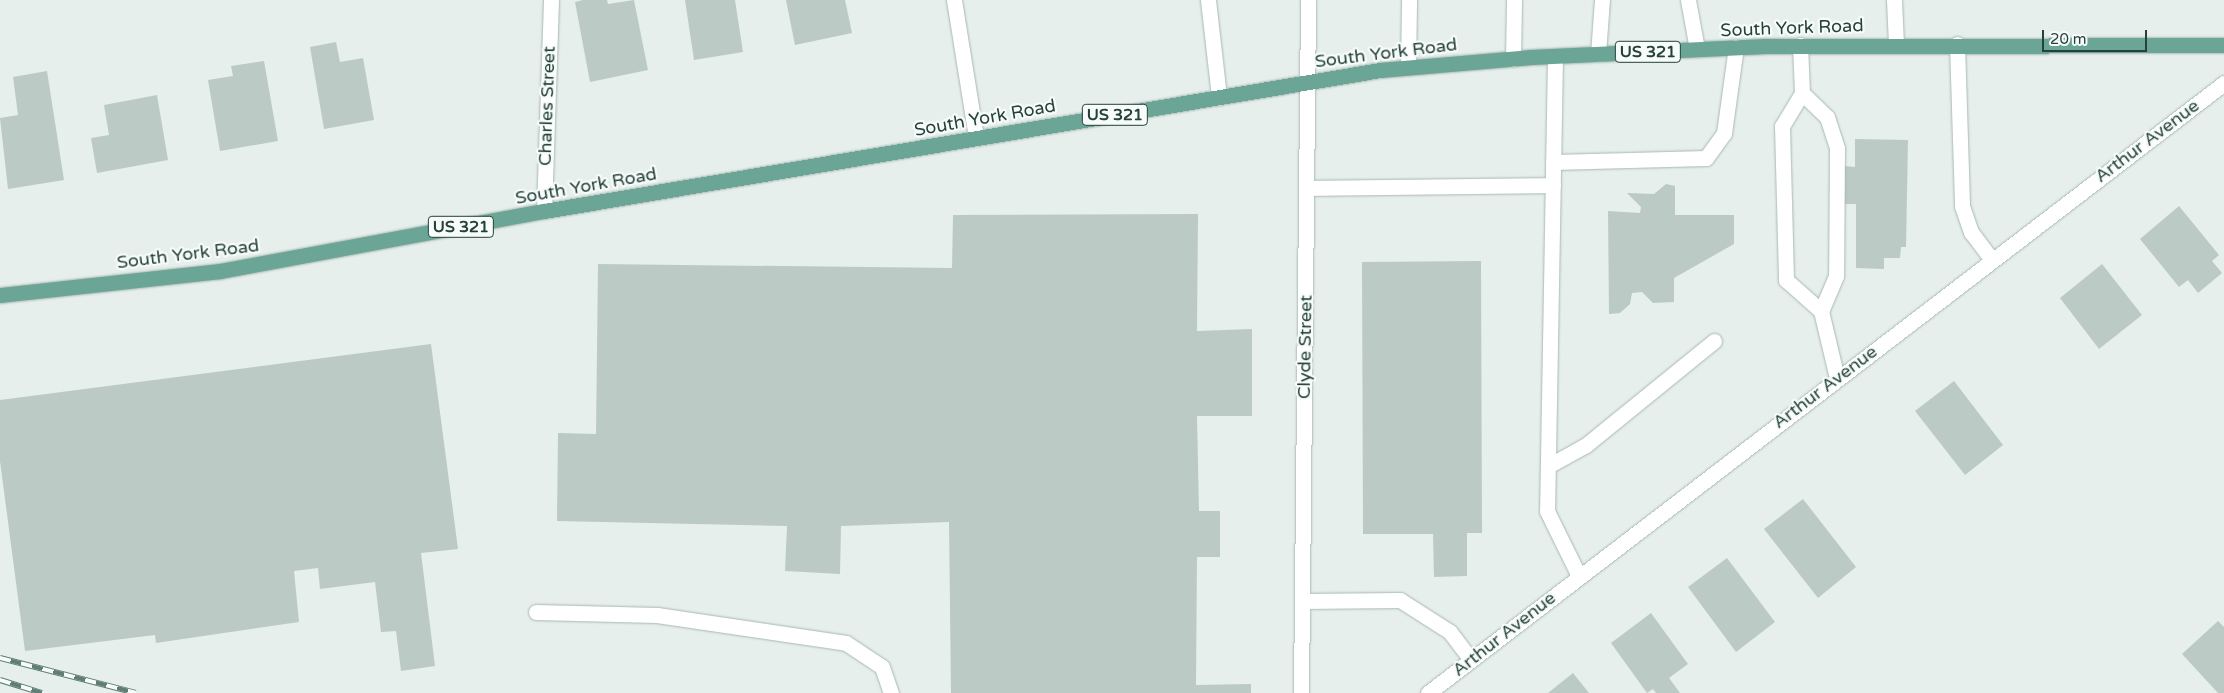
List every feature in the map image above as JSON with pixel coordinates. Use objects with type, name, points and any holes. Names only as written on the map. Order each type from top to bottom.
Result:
[{"type":"main road","name":"South York Road","points":[[0,296],[220,271],[544,211],[1408,67],[1513,59],[1736,47],[1896,44],[2224,46]]},
{"type":"street","name":"Charles Street","points":[[544,211],[551,0]]},
{"type":"street","points":[[954,0],[976,138]]},
{"type":"street","points":[[1208,0],[1219,97]]},
{"type":"street","name":"Clyde Street","points":[[1301,693],[1308,188],[1308,0]]},
{"type":"street","points":[[1408,67],[1409,0]]},
{"type":"street","points":[[1513,59],[1514,0]]},
{"type":"street","points":[[1598,54],[1602,0]]},
{"type":"street","points":[[1688,0],[1697,49]]},
{"type":"street","points":[[1894,0],[1896,44]]},
{"type":"street","points":[[1957,44],[1962,206],[1971,232],[1992,260]]},
{"type":"street","points":[[1800,46],[1802,94],[1782,126],[1786,280],[1821,311],[1837,378]]},
{"type":"street","points":[[1553,162],[1706,158],[1724,133],[1736,47]]},
{"type":"street","points":[[1555,57],[1547,511],[1579,576]]},
{"type":"street","name":"Arthur Avenue","points":[[1428,693],[2224,83]]},
{"type":"street","points":[[1802,94],[1827,117],[1837,148],[1836,276],[1821,311]]},
{"type":"street","points":[[1308,188],[1553,185]]},
{"type":"street","points":[[1548,466],[1586,445],[1714,341]]},
{"type":"street","points":[[1302,601],[1400,600],[1450,632],[1471,660]]},
{"type":"street","points":[[536,612],[657,615],[846,643],[882,667],[891,693]]},
{"type":"building","points":[[607,0],[608,4],[634,0],[648,70],[590,82],[575,2]]},
{"type":"building","points":[[685,0],[735,0],[743,52],[694,60]]},
{"type":"building","points":[[786,0],[845,0],[852,33],[795,45]]},
{"type":"building","points":[[336,42],[340,62],[363,58],[374,120],[324,129],[310,47]]},
{"type":"building","points":[[264,61],[278,141],[220,151],[208,80],[233,76],[231,66]]},
{"type":"building","points":[[47,71],[64,180],[8,189],[0,118],[18,115],[13,77]]},
{"type":"building","points":[[157,95],[168,160],[97,173],[91,138],[109,135],[104,105]]},
{"type":"building","points":[[1855,139],[1908,140],[1906,247],[1901,247],[1900,258],[1884,258],[1884,269],[1856,268],[1856,204],[1844,204],[1845,166],[1855,167]]},
{"type":"building","points":[[1666,184],[1675,186],[1675,215],[1734,215],[1734,244],[1674,278],[1674,302],[1653,303],[1642,292],[1632,293],[1630,304],[1620,313],[1609,314],[1608,211],[1640,213],[1641,207],[1627,193],[1654,194]]},
{"type":"building","points":[[2179,206],[2219,255],[2212,261],[2222,273],[2198,293],[2188,280],[2179,287],[2140,239]]},
{"type":"building","points":[[1198,214],[1197,331],[1252,329],[1252,416],[1197,416],[1199,511],[1220,511],[1220,557],[1197,557],[1196,685],[1251,684],[1251,693],[951,693],[949,522],[841,526],[840,574],[785,571],[787,526],[557,521],[558,433],[596,434],[598,264],[952,268],[953,215]]},
{"type":"building","points":[[1481,261],[1482,533],[1467,533],[1467,576],[1434,577],[1433,534],[1363,534],[1362,262]]},
{"type":"building","points":[[2102,264],[2142,315],[2099,349],[2060,298]]},
{"type":"building","points":[[431,344],[458,549],[421,553],[435,666],[401,671],[396,631],[381,632],[375,582],[320,589],[318,568],[294,571],[299,622],[156,643],[155,635],[25,651],[0,461],[0,400]]},
{"type":"building","points":[[1954,381],[2003,445],[1965,475],[1915,411]]},
{"type":"building","points":[[1803,499],[1856,567],[1818,598],[1764,529]]},
{"type":"building","points":[[1727,558],[1775,622],[1736,652],[1688,587]]},
{"type":"building","points":[[1651,613],[1688,664],[1669,678],[1680,693],[1656,693],[1653,689],[1647,693],[1611,643]]},
{"type":"building","points":[[2218,621],[2224,627],[2224,693],[2218,693],[2182,654]]},
{"type":"building","points":[[1573,673],[1589,693],[1548,693]]},
{"type":"railway","points":[[0,658],[136,693]]},
{"type":"railway","points":[[0,680],[42,693]]}]
